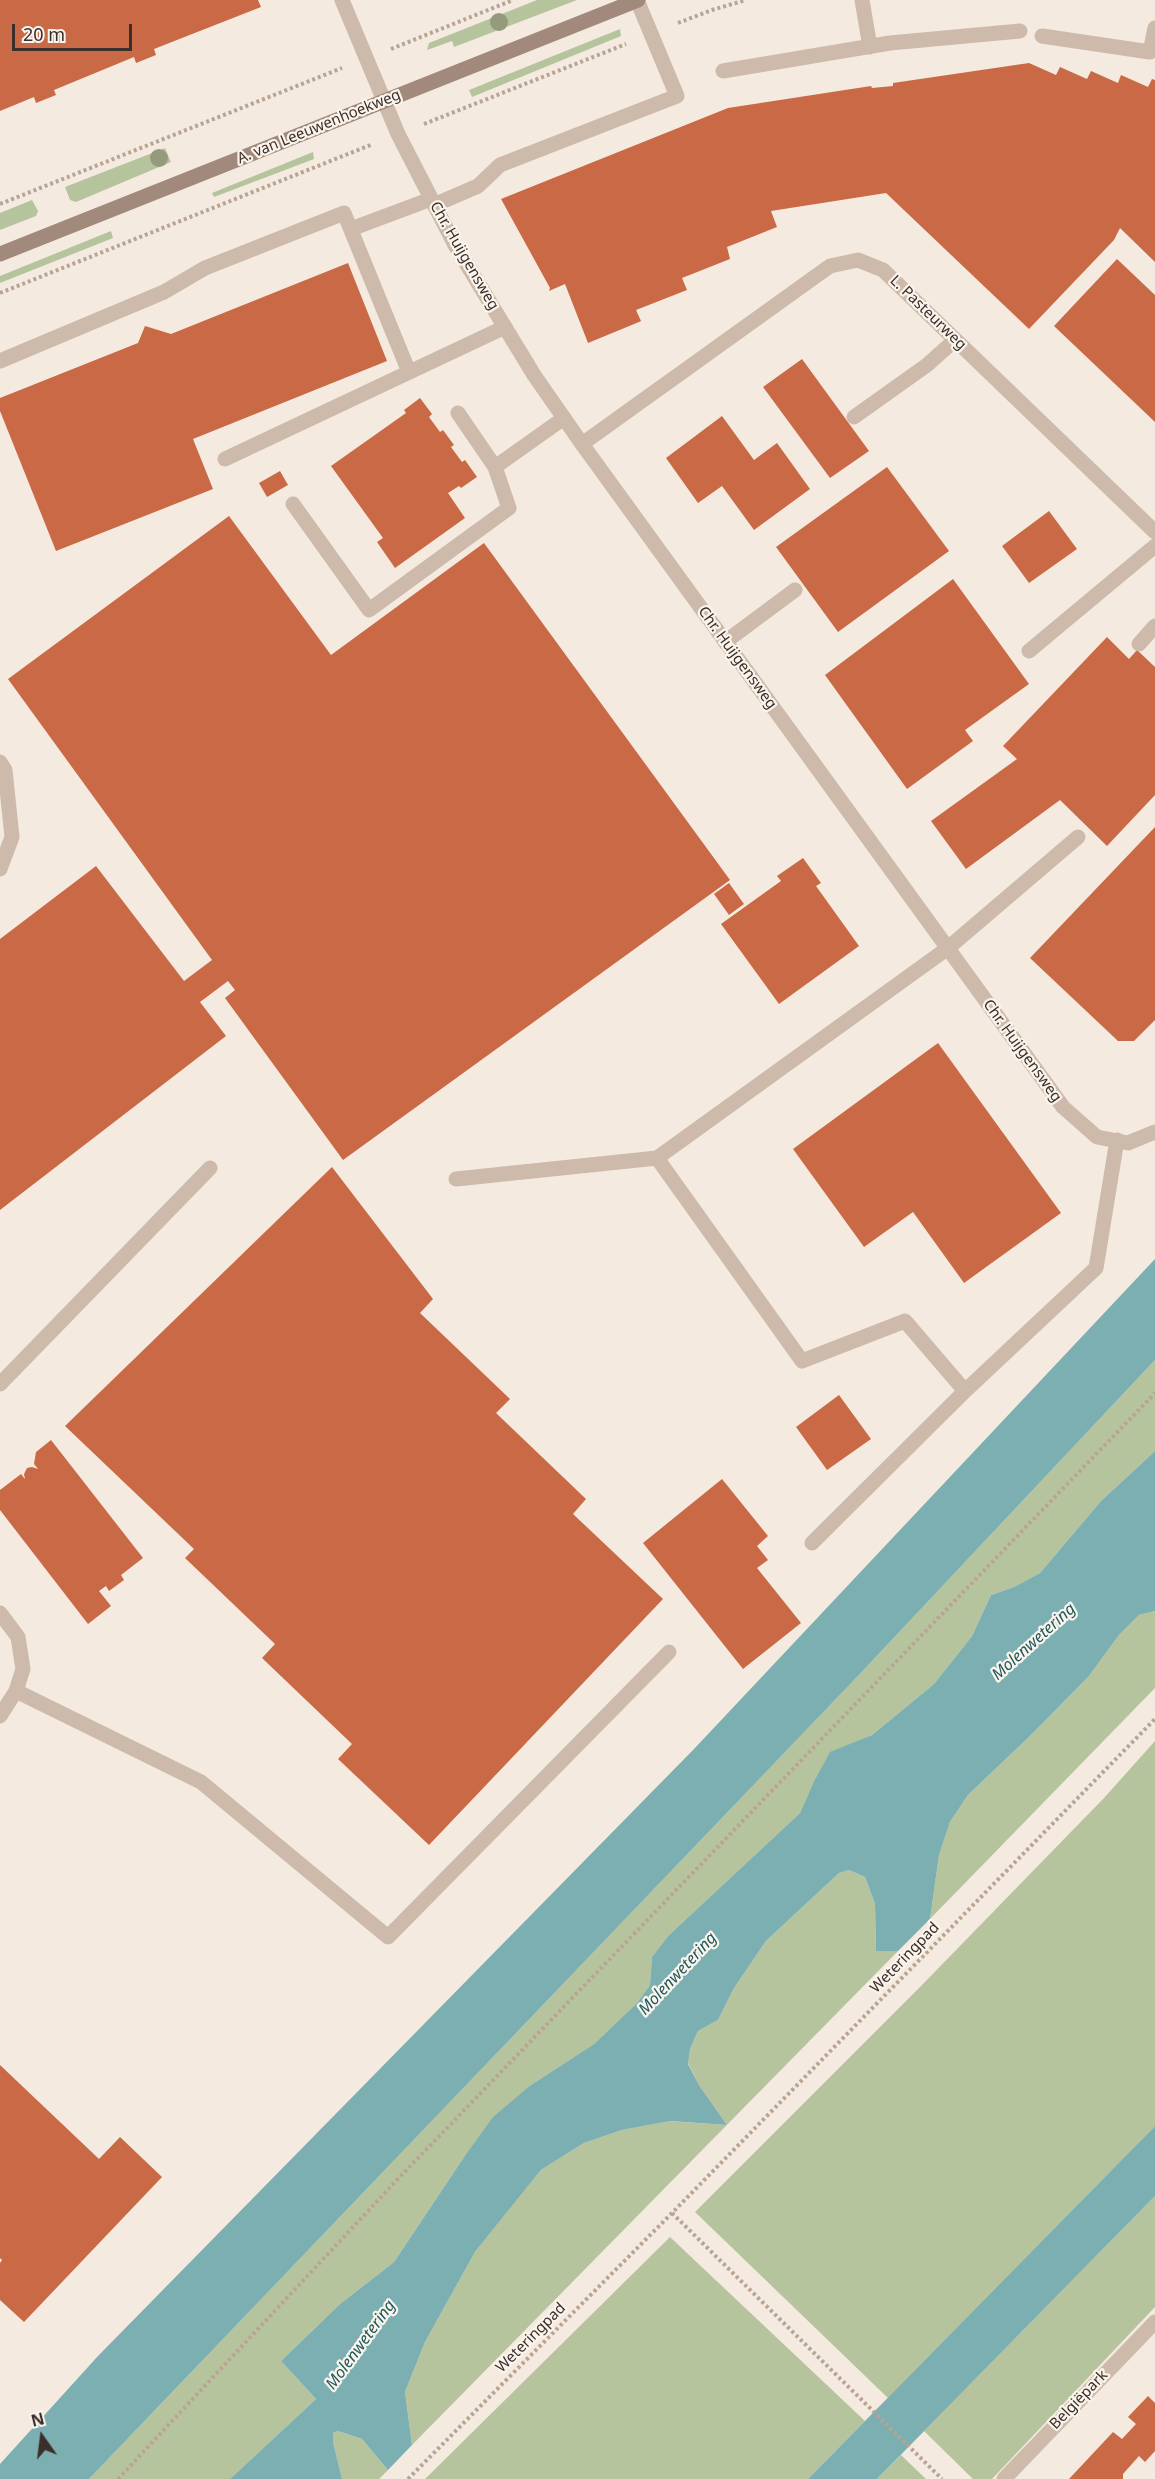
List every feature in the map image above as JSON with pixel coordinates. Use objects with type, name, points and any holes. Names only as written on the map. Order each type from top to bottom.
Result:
[{"type":"street","name":"Chr. Huijgensweg","points":[[342,0],[398,134],[455,245],[505,327],[582,444],[1063,1107],[1097,1137],[1128,1143],[1155,1132]]},
{"type":"street","points":[[351,229],[478,186],[500,165],[677,96],[638,0]]},
{"type":"street","name":"A. van Leeuwenhoekweg","points":[[0,254],[638,0]]},
{"type":"street","points":[[862,0],[870,47]]},
{"type":"street","points":[[1042,36],[1150,52],[1155,28]]},
{"type":"street","points":[[723,71],[870,47],[1020,31]]},
{"type":"street","points":[[0,361],[164,292],[205,268],[344,213],[409,372]]},
{"type":"street","name":"L. Pasteurweg","points":[[582,444],[830,266],[858,260],[884,270],[1155,532]]},
{"type":"street","points":[[225,459],[505,327]]},
{"type":"street","points":[[854,417],[927,365],[955,340]]},
{"type":"street","points":[[292,504],[369,610],[508,508],[495,467],[458,413]]},
{"type":"street","points":[[495,467],[564,418]]},
{"type":"street","points":[[1029,651],[1155,546]]},
{"type":"street","points":[[725,642],[795,590]]},
{"type":"street","points":[[1139,644],[1155,626]]},
{"type":"street","points":[[0,762],[5,770],[12,837],[0,869]]},
{"type":"street","points":[[456,1179],[657,1158],[948,948],[1078,837]]},
{"type":"street","points":[[812,1543],[965,1391],[1096,1268],[1117,1140]]},
{"type":"street","points":[[657,1158],[802,1362],[905,1322],[965,1391]]},
{"type":"street","points":[[0,1384],[210,1168]]},
{"type":"street","points":[[0,1613],[18,1637],[23,1669],[16,1691],[0,1716]]},
{"type":"street","points":[[16,1691],[201,1782],[388,1937],[669,1652]]},
{"type":"street","name":"Belgiëpark","points":[[1004,2479],[1155,2322]]},
{"type":"path","points":[[0,204],[513,0]]},
{"type":"path","points":[[118,2479],[396,2181],[1155,1393]]},
{"type":"path","name":"Weteringpad","points":[[408,2479],[672,2213],[1155,1719]]},
{"type":"path","points":[[672,2213],[942,2479]]},
{"type":"green space","points":[[537,0],[577,0],[454,47],[452,41],[427,50],[429,43]]},
{"type":"green space","points":[[620,29],[621,36],[472,97],[469,90]]},
{"type":"green space","points":[[165,148],[171,162],[76,202],[70,200],[65,187]]},
{"type":"green space","points":[[313,152],[314,159],[214,197],[212,193]]},
{"type":"green space","points":[[32,200],[38,211],[36,216],[0,230],[0,213]]},
{"type":"green space","points":[[111,231],[113,238],[0,283],[0,276]]},
{"type":"green space","points":[[1155,1360],[1155,1451],[1101,1501],[1040,1573],[1014,1587],[991,1595],[972,1636],[934,1684],[872,1735],[830,1753],[800,1813],[668,1936],[652,1957],[650,1985],[637,2003],[594,2044],[531,2085],[462,2160],[394,2262],[340,2304],[281,2361],[316,2399],[230,2479],[89,2479],[857,1677]]},
{"type":"green space","points":[[1155,1611],[1155,1688],[930,1919],[939,1855],[950,1822],[968,1795],[1089,1676],[1119,1635],[1139,1615]]},
{"type":"green space","points":[[1155,1741],[1155,2126],[888,2398],[695,2212],[921,1986],[1104,1798]]},
{"type":"green space","points":[[849,1870],[865,1877],[875,1904],[876,1951],[898,1951],[727,2125],[699,2085],[688,2063],[690,2049],[698,2031],[718,2020],[734,1988],[766,1941],[839,1873]]},
{"type":"green space","points":[[669,2121],[727,2125],[412,2445],[405,2392],[425,2342],[475,2252],[541,2170],[584,2143],[622,2130]]},
{"type":"green space","points":[[1155,2196],[1155,2307],[992,2479],[973,2479],[924,2431]]},
{"type":"green space","points":[[670,2237],[865,2421],[808,2479],[425,2479]]},
{"type":"green space","points":[[338,2431],[362,2439],[388,2470],[379,2479],[342,2479],[333,2442],[333,2433]]},
{"type":"green space","points":[[901,2455],[926,2479],[877,2479]]},
{"type":"water","points":[[1155,1259],[1155,1360],[857,1677],[89,2479],[0,2479],[0,2464],[98,2356],[694,1749]]},
{"type":"water","name":"Molenwetering","points":[[1155,1451],[1155,1611],[1139,1615],[1119,1635],[1089,1676],[968,1795],[950,1822],[939,1855],[930,1919],[898,1951],[876,1951],[875,1904],[865,1877],[849,1870],[839,1873],[766,1941],[734,1988],[718,2020],[698,2031],[690,2049],[688,2064],[699,2085],[727,2125],[670,2121],[622,2130],[584,2143],[541,2170],[475,2252],[425,2342],[405,2392],[412,2445],[388,2470],[362,2439],[338,2431],[333,2433],[333,2442],[342,2479],[230,2479],[316,2399],[281,2361],[340,2304],[394,2262],[493,2117],[531,2085],[594,2044],[637,2003],[650,1985],[652,1957],[668,1936],[800,1813],[830,1752],[872,1735],[934,1684],[972,1636],[991,1595],[1014,1587],[1040,1573],[1101,1501]]},
{"type":"water","points":[[1155,2126],[1155,2196],[877,2479],[808,2479]]},
{"type":"building","points":[[0,0],[258,0],[261,7],[154,49],[156,55],[136,63],[134,57],[54,90],[56,95],[36,103],[34,97],[0,111]]},
{"type":"building","points":[[1029,63],[1056,75],[1060,67],[1087,79],[1091,71],[1118,83],[1121,75],[1148,87],[1152,79],[1155,80],[1155,262],[1120,228],[1114,240],[1029,329],[886,193],[771,211],[777,227],[727,247],[730,259],[682,278],[687,290],[636,310],[641,321],[588,343],[565,284],[549,291],[550,288],[501,199],[728,108],[871,86],[872,88],[893,86],[893,83]]},
{"type":"building","points":[[1117,259],[1155,295],[1155,422],[1054,326]]},
{"type":"building","points":[[348,263],[387,361],[193,439],[213,489],[56,551],[0,411],[0,398],[138,343],[145,326],[171,334]]},
{"type":"building","points":[[802,359],[869,451],[830,478],[763,387]]},
{"type":"building","points":[[420,398],[432,414],[429,417],[440,432],[443,430],[454,445],[451,447],[462,462],[465,460],[477,477],[461,488],[459,486],[448,493],[465,518],[395,568],[377,542],[383,538],[331,466],[406,413],[404,410]]},
{"type":"building","points":[[722,416],[754,460],[777,443],[810,489],[754,530],[722,486],[698,503],[666,458]]},
{"type":"building","points":[[887,467],[949,551],[838,632],[776,547]]},
{"type":"building","points":[[280,471],[288,485],[267,497],[259,483]]},
{"type":"building","points":[[1049,511],[1077,549],[1029,583],[1002,546]]},
{"type":"building","points":[[229,516],[331,655],[484,543],[730,880],[343,1160],[225,998],[235,990],[228,981],[200,1002],[226,1036],[0,1210],[0,939],[96,866],[184,981],[212,960],[8,679]]},
{"type":"building","points":[[953,579],[1029,684],[965,730],[973,741],[907,789],[825,675]]},
{"type":"building","points":[[1107,637],[1129,659],[1137,650],[1155,667],[1155,795],[1107,846],[1060,800],[966,869],[931,821],[1017,759],[1003,746]]},
{"type":"building","points":[[1155,827],[1155,1020],[1134,1041],[1118,1041],[1030,958]]},
{"type":"building","points":[[803,858],[821,883],[816,886],[859,946],[779,1004],[721,924],[781,881],[777,876]]},
{"type":"building","points":[[729,883],[744,904],[729,915],[714,894]]},
{"type":"building","points":[[938,1043],[1061,1213],[964,1283],[913,1212],[864,1247],[793,1149]]},
{"type":"building","points":[[332,1167],[433,1299],[420,1313],[510,1399],[496,1413],[586,1499],[573,1514],[663,1599],[429,1845],[338,1759],[352,1744],[262,1658],[275,1644],[185,1558],[194,1549],[65,1426]]},
{"type":"building","points":[[839,1395],[871,1439],[827,1470],[796,1427]]},
{"type":"building","points":[[51,1440],[143,1558],[121,1575],[124,1580],[109,1591],[106,1586],[99,1591],[111,1606],[88,1624],[0,1510],[0,1490],[21,1474],[25,1479],[24,1474],[27,1468],[38,1469],[34,1464],[36,1452]]},
{"type":"building","points":[[722,1479],[768,1536],[757,1546],[768,1560],[757,1568],[801,1623],[743,1669],[643,1543]]},
{"type":"building","points":[[0,2065],[99,2159],[120,2137],[162,2177],[24,2322],[0,2300],[0,2263],[2,2260],[0,2258]]},
{"type":"building","points":[[1148,2396],[1155,2403],[1155,2451],[1145,2462],[1139,2456],[1123,2474],[1123,2479],[1069,2479],[1113,2432],[1122,2439],[1136,2424],[1128,2417]]}]
